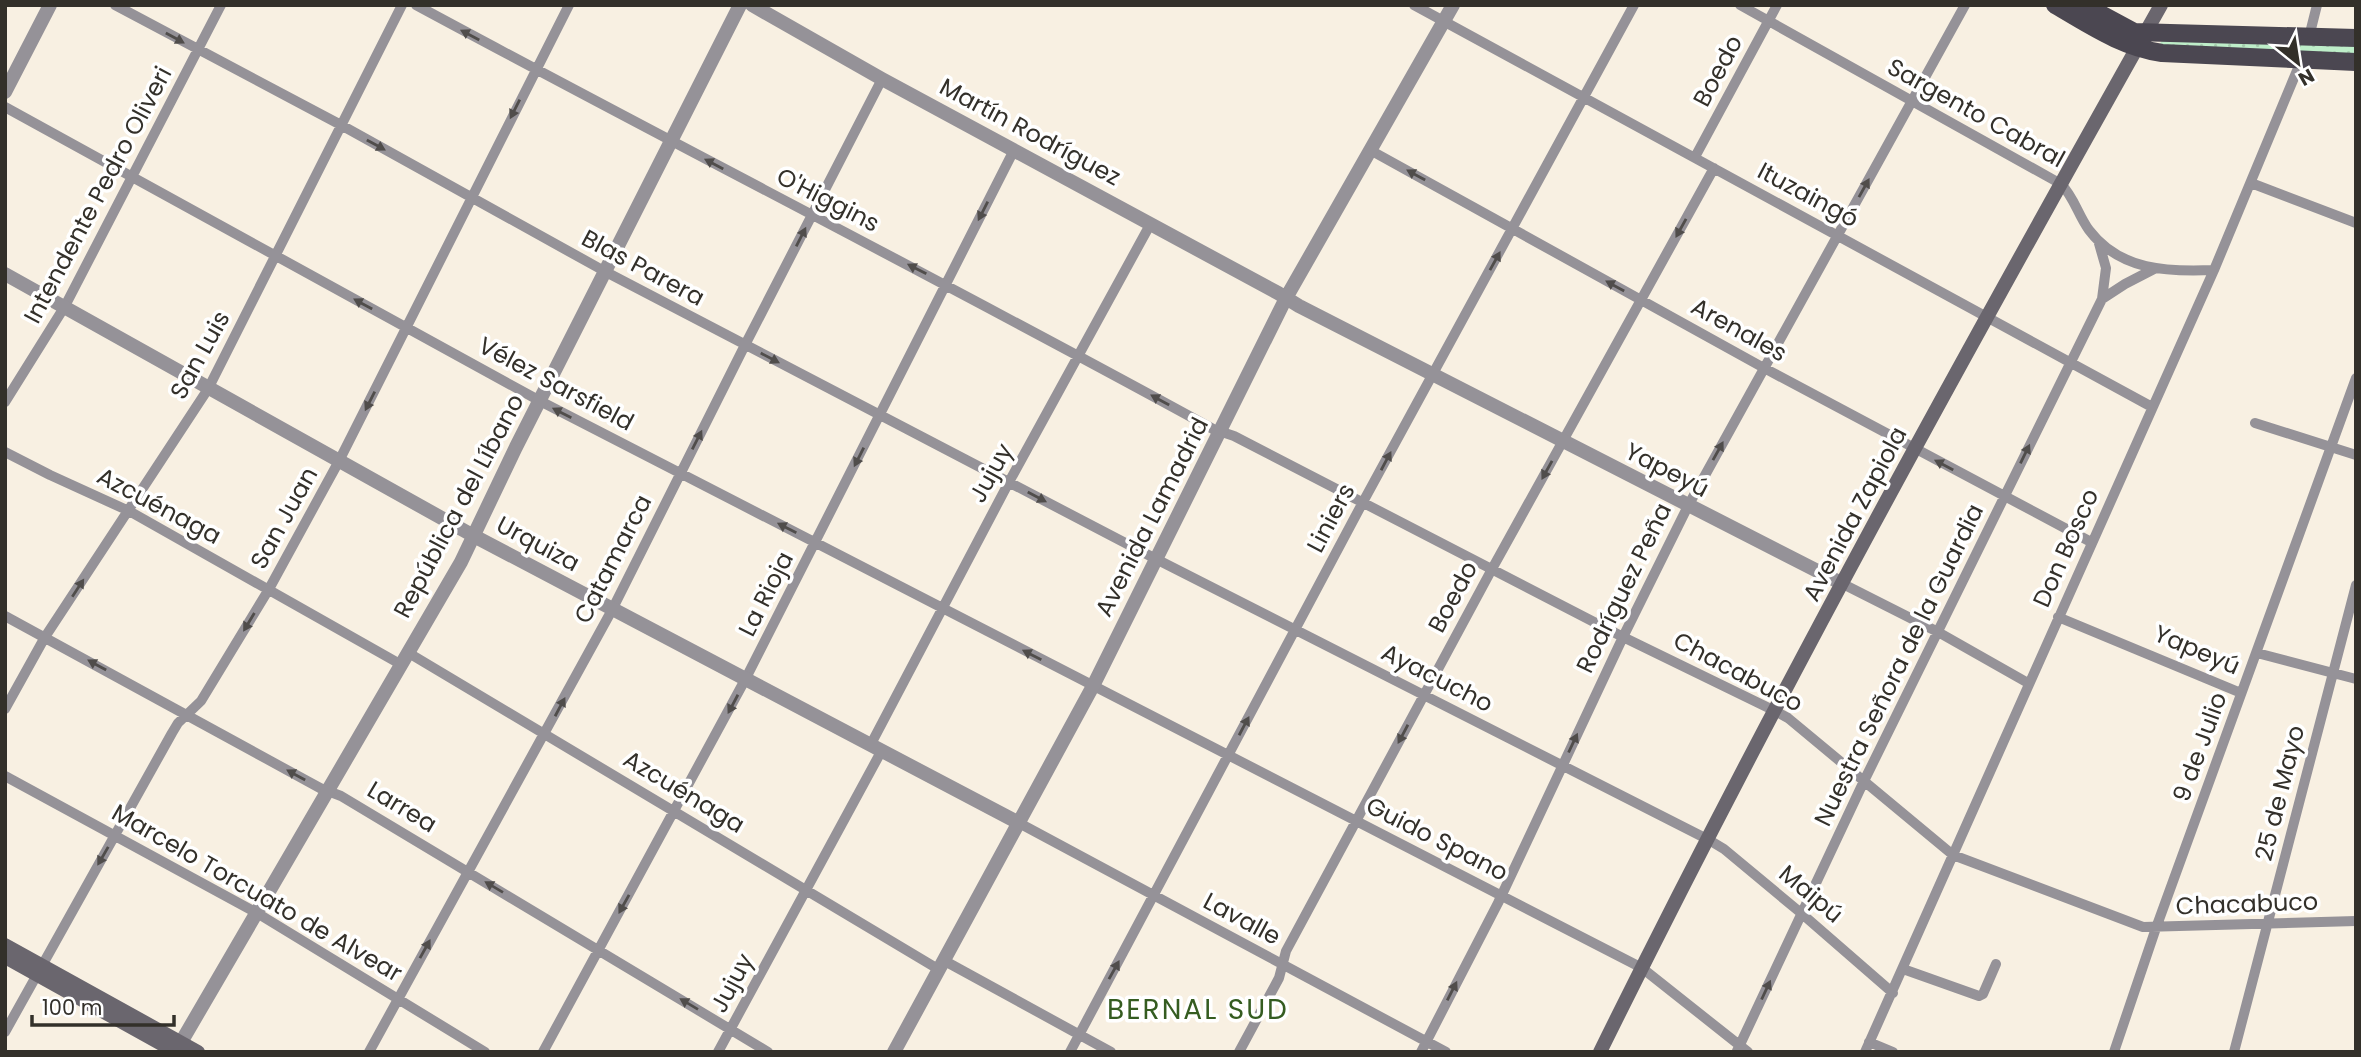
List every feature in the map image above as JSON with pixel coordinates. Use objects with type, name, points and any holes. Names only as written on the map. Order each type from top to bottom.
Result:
[{"type":"main road","points":[[2055,5],[2115,40],[2137,49],[2162,53],[2356,62]]},
{"type":"main road","points":[[2084,5],[2128,30],[2146,33],[2356,38]]},
{"type":"main road","name":"Avenida Zapiola","points":[[1600,1052],[1703,837],[2161,5]]},
{"type":"main road","points":[[5,945],[39,969],[177,1049],[198,1052]]},
{"type":"main road","points":[[5,957],[39,969]]},
{"type":"street","points":[[5,92],[50,5]]},
{"type":"street","name":"Blas Parera","points":[[115,5],[341,125],[606,272],[1156,559]]},
{"type":"street","name":"Intendente Pedro Oliveri","points":[[5,402],[65,306],[222,5]]},
{"type":"street","name":"San Luis","points":[[5,709],[45,637],[208,389],[402,5]]},
{"type":"street","name":"O'Higgins","points":[[416,5],[812,216],[946,284],[1220,432]]},
{"type":"street","name":"San Juan","points":[[5,1032],[172,733],[186,714],[201,701],[268,589],[339,461],[569,5]]},
{"type":"street","name":"República del Líbano","points":[[177,1049],[461,562],[472,535],[740,5]]},
{"type":"street","name":"Martín Rodríguez","points":[[752,5],[882,79],[1286,298]]},
{"type":"street","name":"Ituzaingó","points":[[1414,5],[2152,407]]},
{"type":"street","name":"Avenida Lamadrid","points":[[894,1052],[1093,686],[1286,298],[1453,5]]},
{"type":"street","name":"Liniers","points":[[1070,1052],[1363,502],[1634,5]]},
{"type":"street","name":"Sargento Cabral","points":[[1740,5],[2061,184],[2098,240],[2127,260],[2154,270],[2214,270]]},
{"type":"street","name":"Boedo","points":[[1695,157],[1777,5]]},
{"type":"street","name":"Rodríguez Peña","points":[[1423,1046],[1502,895],[1623,637],[1688,506],[1965,5]]},
{"type":"street","points":[[2309,37],[2317,5]]},
{"type":"street","name":"Don Bosco","points":[[1867,1047],[2214,270],[2301,61]]},
{"type":"street","name":"Catamarca","points":[[369,1052],[612,610],[882,79]]},
{"type":"street","name":"Vélez Sarsfield","points":[[5,107],[540,401],[1093,686]]},
{"type":"street","name":"La Rioja","points":[[543,1052],[746,678],[1014,150]]},
{"type":"street","name":"Arenales","points":[[1370,150],[1764,368],[2091,542]]},
{"type":"street","name":"Boedo","points":[[1240,1052],[1279,978],[1286,951],[1492,569],[1714,168]]},
{"type":"street","points":[[2252,183],[2356,223]]},
{"type":"street","name":"Jujuy","points":[[718,1052],[806,889],[943,608],[1151,223]]},
{"type":"street","name":"Nuestra Señora de la Guardia","points":[[1742,1050],[1801,913],[1864,781],[2102,299],[2106,268],[2098,240]]},
{"type":"street","points":[[2102,299],[2154,270]]},
{"type":"street","name":"Urquiza","points":[[5,274],[472,535],[1019,823]]},
{"type":"street","name":"Yapeyú","points":[[1286,298],[1938,632],[2028,684]]},
{"type":"street","name":"9 de Julio","points":[[2114,1052],[2156,928],[2356,378]]},
{"type":"street","points":[[2256,423],[2356,455]]},
{"type":"street","name":"Chacabuco","points":[[1220,432],[1234,436],[1623,637],[1775,710],[1953,855],[2136,925],[2156,928],[2356,921]]},
{"type":"street","name":"Azcuénaga","points":[[5,452],[129,510],[268,589],[404,658],[545,735],[941,965],[1111,1052]]},
{"type":"street","name":"Ayacucho","points":[[1156,559],[1703,837]]},
{"type":"street","name":"25 de Mayo","points":[[2234,1052],[2356,585]]},
{"type":"street","name":"Larrea","points":[[5,616],[341,796],[768,1052]]},
{"type":"street","name":"Yapeyú","points":[[2058,617],[2241,693]]},
{"type":"street","name":"Yapeyú","points":[[2257,653],[2356,679]]},
{"type":"street","name":"Guido Spano","points":[[1093,686],[1642,968],[1742,1050]]},
{"type":"street","name":"Marcelo Torcuato de Alvear","points":[[5,776],[257,914],[485,1052]]},
{"type":"street","name":"Lavalle","points":[[1019,823],[1282,964],[1423,1046],[1446,1052]]},
{"type":"street","name":"Maipú","points":[[1703,837],[1724,849],[1893,993]]},
{"type":"street","points":[[1903,969],[1979,996],[1983,994],[1996,964]]},
{"type":"street","points":[[1867,1047],[1893,1052]]},
{"type":"green space","points":[[2163,39],[2356,43],[2356,55],[2159,45]]},
{"type":"district","name":"BERNAL SUD","points":[[1198,1009]]}]
